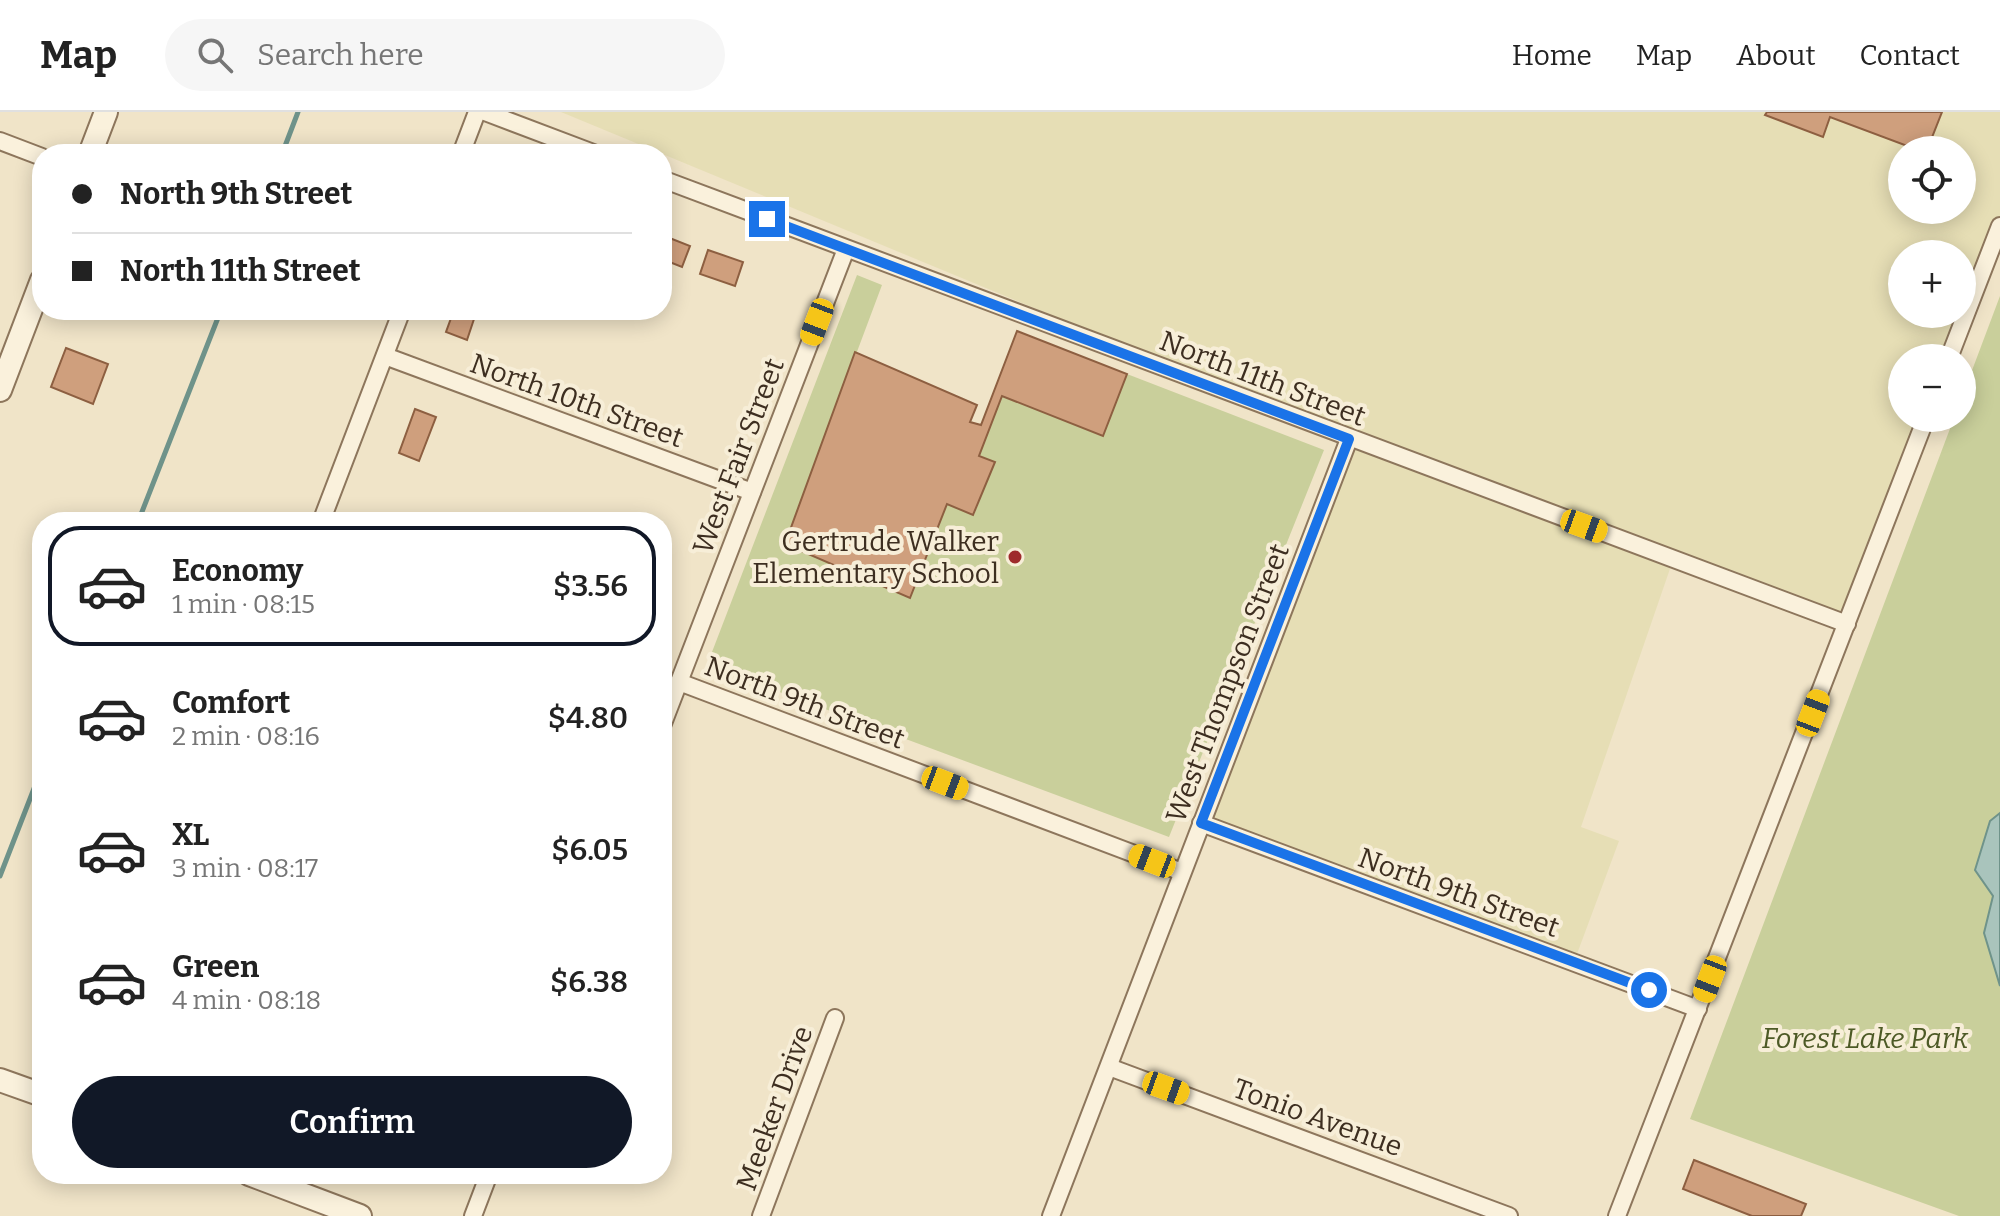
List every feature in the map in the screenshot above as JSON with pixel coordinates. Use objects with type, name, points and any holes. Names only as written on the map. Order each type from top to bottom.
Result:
[{"type":"street","points":[[94,144],[106,112]]},
{"type":"street","points":[[465,144],[477,112]]},
{"type":"street","points":[[485,112],[570,144]]},
{"type":"street","points":[[0,141],[32,153]]},
{"type":"street","name":"North 11th Street","points":[[672,183],[1847,624]]},
{"type":"street","points":[[1954,344],[2000,226]]},
{"type":"street","name":"West Fair Street","points":[[672,700],[846,249]]},
{"type":"street","points":[[0,390],[32,306]]},
{"type":"street","points":[[325,512],[398,320]]},
{"type":"street","name":"North 10th Street","points":[[385,356],[752,492]]},
{"type":"street","points":[[1617,1216],[1921,432]]},
{"type":"street","name":"West Thompson Street","points":[[1051,1216],[1349,439]]},
{"type":"street","name":"North 9th Street","points":[[679,682],[1182,872]]},
{"type":"street","name":"North 9th Street","points":[[1201,823],[1698,1009]]},
{"type":"street","name":"Meeker Drive","points":[[761,1216],[835,1018]]},
{"type":"street","name":"Tonio Avenue","points":[[1109,1067],[1509,1216]]},
{"type":"street","points":[[0,1080],[32,1091]]},
{"type":"street","points":[[275,1184],[360,1216]]},
{"type":"street","points":[[473,1216],[485,1184]]},
{"type":"shaded area","points":[[561,112],[2000,112],[2000,226],[1976,288],[1976,240],[1888,240],[1888,328],[1961,328],[1954,344],[1888,344],[1888,432],[1921,432],[1847,624],[1673,560],[1581,827],[1619,841],[1574,962],[1201,823],[1348,438],[672,158],[672,144],[638,144]]},
{"type":"green space","name":"Gertrude Walker Elementary School","points":[[857,275],[882,285],[785,544],[909,597],[947,504],[974,515],[994,463],[979,456],[1002,396],[1102,436],[1127,374],[1324,450],[1169,837],[707,665]]},
{"type":"green space","name":"Forest Lake Park","points":[[2000,296],[2000,1216],[1959,1216],[1690,1119],[1949,432],[1976,432],[1976,360]]},
{"type":"water","points":[[2000,813],[2000,986],[1984,933],[1993,896],[1975,870],[1990,821]]},
{"type":"building","points":[[1767,112],[1942,112],[1933,136],[1888,136],[1888,139],[1830,117],[1823,137],[1765,115]]},
{"type":"building","points":[[672,239],[690,246],[682,267],[672,263]]},
{"type":"building","points":[[708,250],[743,262],[735,286],[700,274]]},
{"type":"building","points":[[450,320],[474,320],[467,340],[446,332]]},
{"type":"building","points":[[1017,331],[1127,374],[1103,436],[1002,396],[979,456],[995,462],[973,515],[947,504],[910,598],[785,544],[855,352],[977,405],[970,422],[981,425]]},
{"type":"building","points":[[66,348],[108,364],[93,404],[51,387]]},
{"type":"building","points":[[415,409],[436,417],[419,461],[399,453]]},
{"type":"building","points":[[1694,1160],[1806,1204],[1801,1216],[1752,1216],[1683,1189]]},
{"type":"waterway","points":[[286,144],[298,112]]},
{"type":"waterway","points":[[142,512],[217,320]]},
{"type":"waterway","points":[[0,876],[32,794]]},
{"type":"place","name":"Gertrude Walker Elementary School","points":[[1015,557]]},
{"type":"route","points":[[767,219],[1349,439],[1201,823],[1649,990]]}]
